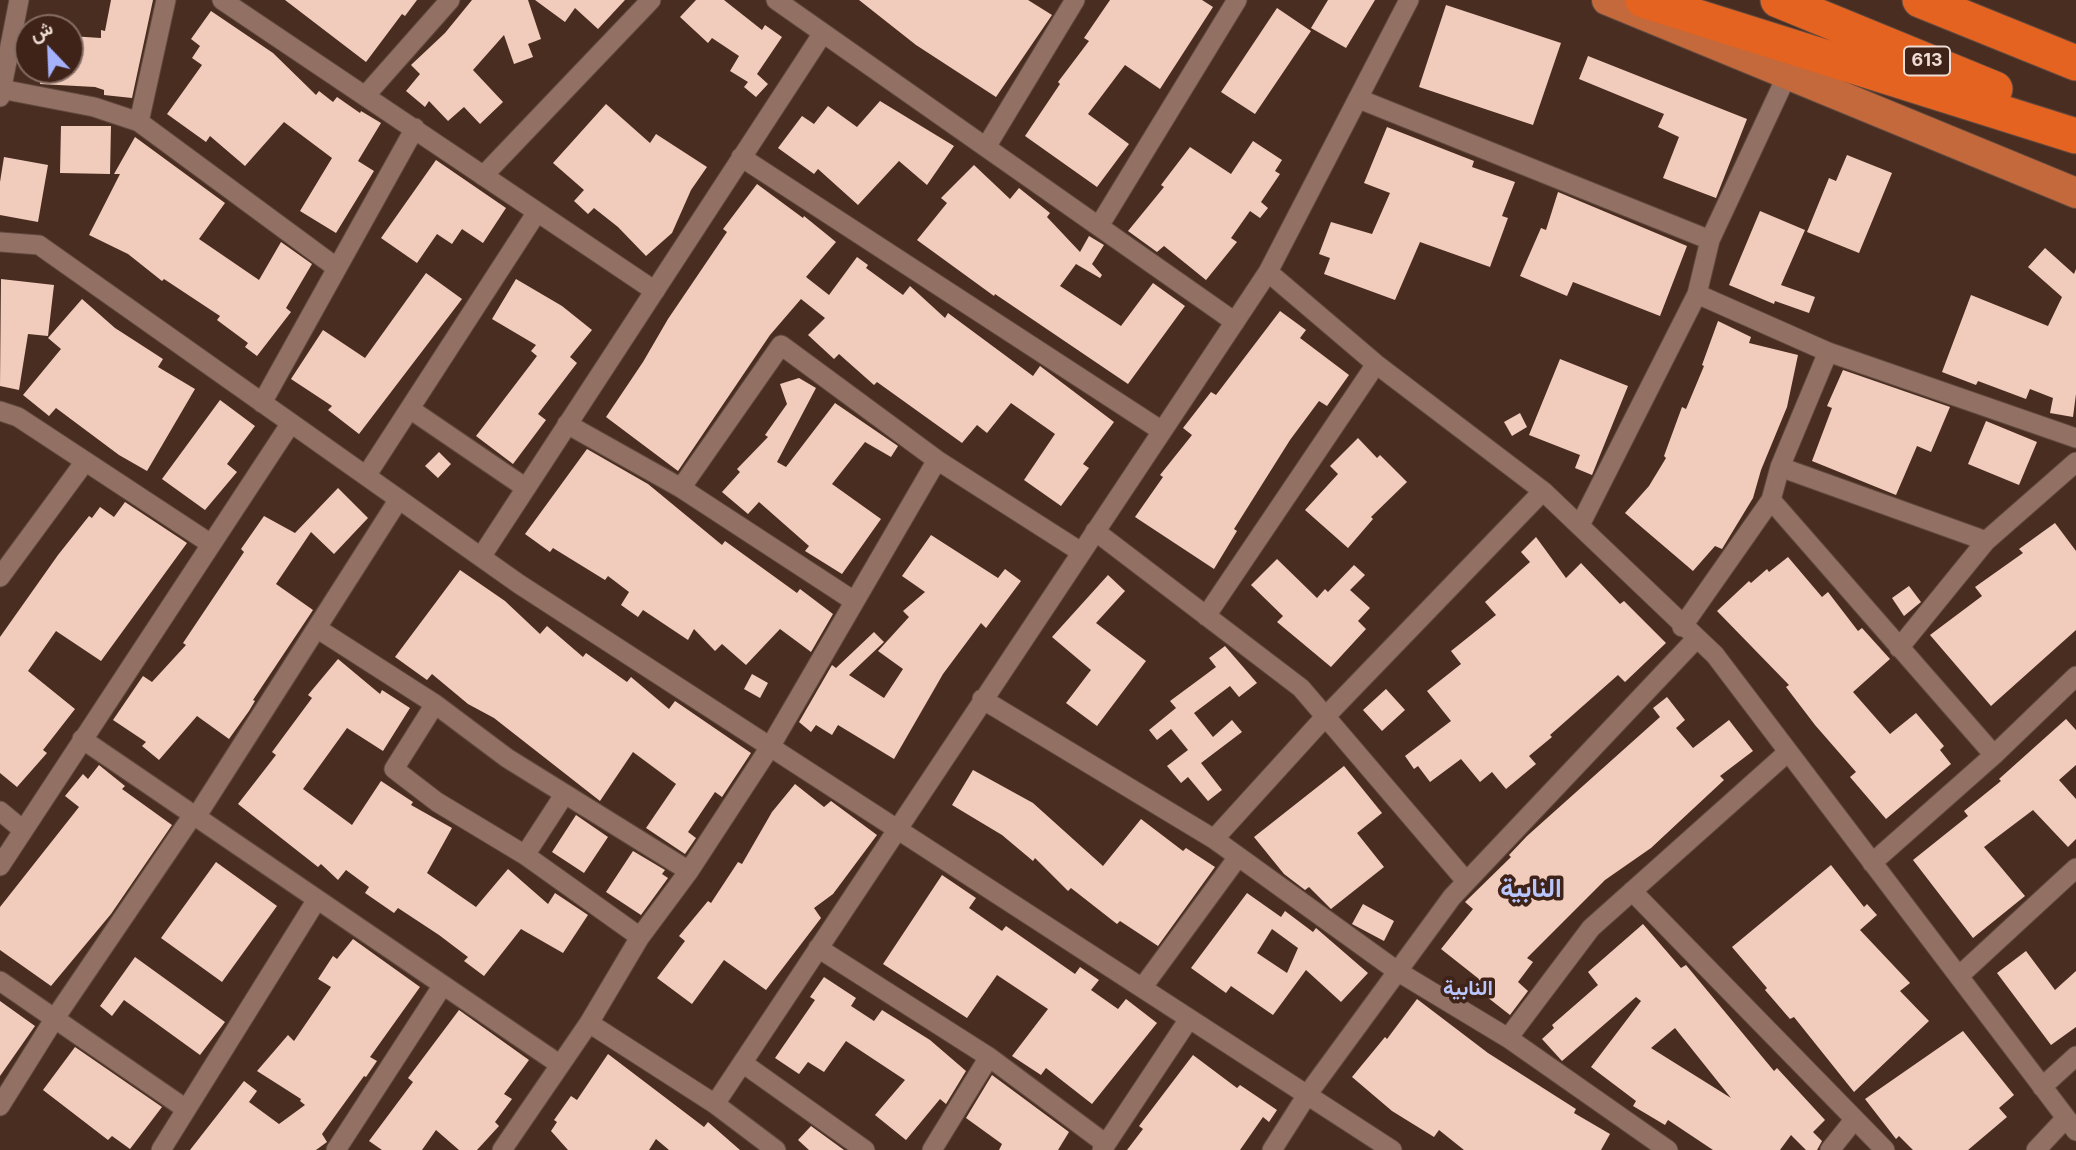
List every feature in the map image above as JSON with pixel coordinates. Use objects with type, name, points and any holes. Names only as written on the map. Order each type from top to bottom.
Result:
[{"type":"highway","points":[[1643,0],[2076,136]]},
{"type":"highway","name":"613","points":[[1778,0],[2076,122]]},
{"type":"highway","points":[[1920,0],[2076,63]]},
{"type":"main road","points":[[1607,0],[1788,72],[2076,193]]},
{"type":"street","points":[[19,0],[1,93],[94,107],[139,122],[337,268]]},
{"type":"street","points":[[139,122],[166,0]]},
{"type":"street","points":[[222,0],[654,290]]},
{"type":"street","points":[[365,96],[450,0]]},
{"type":"street","points":[[483,176],[651,0]]},
{"type":"street","points":[[776,0],[1235,322]]},
{"type":"street","points":[[1099,226],[1237,0]]},
{"type":"street","points":[[715,1104],[1268,272],[1409,0]]},
{"type":"street","points":[[986,147],[1071,1]]},
{"type":"street","points":[[481,557],[822,33]]},
{"type":"street","points":[[1580,525],[1697,294],[1710,240],[1788,72]]},
{"type":"street","points":[[1359,99],[1710,240]]},
{"type":"street","points":[[262,403],[415,128]]},
{"type":"street","points":[[741,157],[1161,431]]},
{"type":"street","points":[[366,476],[537,212]]},
{"type":"street","points":[[0,242],[39,246],[481,557],[1392,1150]]},
{"type":"street","points":[[1268,272],[1376,364],[1543,491],[1715,655],[2071,1124],[2036,1150]]},
{"type":"street","points":[[1697,294],[1828,352],[2076,438]]},
{"type":"street","points":[[681,488],[780,345],[937,460],[1081,552]]},
{"type":"street","points":[[1272,1150],[1307,1095],[1466,881],[1689,633],[1771,500],[1780,467],[1828,352]]},
{"type":"street","points":[[1206,616],[1376,364]]},
{"type":"street","points":[[410,409],[526,488]]},
{"type":"street","points":[[0,411],[18,417],[84,463],[211,544]]},
{"type":"street","points":[[0,866],[291,423]]},
{"type":"street","points":[[567,424],[681,488],[854,601]]},
{"type":"street","points":[[502,1150],[589,1023],[640,937],[688,871],[770,747],[937,460]]},
{"type":"street","points":[[1899,648],[1986,541],[2076,462]]},
{"type":"street","points":[[0,577],[84,463]]},
{"type":"street","points":[[1780,467],[1986,541]]},
{"type":"street","points":[[1214,839],[1325,717],[1543,491]]},
{"type":"street","points":[[0,1106],[55,1018],[318,629],[399,499]]},
{"type":"street","points":[[1771,500],[1994,755]]},
{"type":"street","points":[[1095,531],[1301,688],[1466,881]]},
{"type":"street","points":[[318,629],[435,704],[565,795],[688,871]]},
{"type":"street","points":[[1872,863],[2073,686]]},
{"type":"street","points":[[982,699],[1214,839],[1397,971],[1508,1038],[1660,1148]]},
{"type":"street","points":[[435,704],[394,769],[437,802],[525,855],[640,937]]},
{"type":"street","points":[[82,739],[316,901],[559,1064]]},
{"type":"street","points":[[1508,1038],[1591,928],[1788,752]]},
{"type":"street","points":[[525,855],[565,795]]},
{"type":"street","points":[[0,811],[23,830]]},
{"type":"street","points":[[1142,988],[1238,857]]},
{"type":"street","points":[[1959,976],[2076,868]]},
{"type":"street","points":[[1632,891],[1885,1150]]},
{"type":"street","points":[[160,1150],[316,901]]},
{"type":"street","points":[[818,948],[989,1057],[1104,1147],[1189,1019]]},
{"type":"street","points":[[0,981],[186,1109]]},
{"type":"street","points":[[337,1150],[443,985]]},
{"type":"street","points":[[589,1023],[715,1104],[776,1150]]},
{"type":"street","points":[[2042,1087],[2076,1056]]},
{"type":"street","points":[[932,1150],[989,1057]]},
{"type":"street","points":[[744,1064],[865,1150]]},
{"type":"street","points":[[1830,1150],[1854,1120]]},
{"type":"building","points":[[111,0],[153,0],[132,98],[104,95],[104,90],[95,87],[40,84],[84,84],[84,37],[101,38],[101,30],[105,31]]},
{"type":"building","points":[[285,0],[417,0],[405,16],[402,14],[366,62]]},
{"type":"building","points":[[472,0],[528,0],[541,39],[528,44],[533,57],[514,64],[504,35],[473,70],[503,102],[480,124],[464,107],[448,121],[429,101],[425,107],[406,91],[420,74],[411,65],[445,33]]},
{"type":"building","points":[[535,0],[625,0],[598,29],[575,8],[565,22]]},
{"type":"building","points":[[696,0],[724,0],[762,30],[765,25],[782,37],[757,74],[768,84],[756,97],[744,87],[748,82],[730,71],[739,56],[712,38],[708,43],[680,17]]},
{"type":"building","points":[[859,0],[1028,0],[1052,15],[996,97],[916,45]]},
{"type":"building","points":[[1110,0],[1202,0],[1213,7],[1160,89],[1125,65],[1088,114],[1129,144],[1097,187],[1025,136],[1060,84],[1058,82],[1089,41],[1084,38]]},
{"type":"building","points":[[1328,0],[1375,0],[1346,48],[1311,28]]},
{"type":"building","points":[[1446,5],[1561,43],[1533,125],[1419,87]]},
{"type":"building","points":[[1277,8],[1311,31],[1255,114],[1221,92]]},
{"type":"building","points":[[211,11],[273,53],[316,95],[319,91],[333,102],[337,97],[381,123],[358,161],[374,171],[336,233],[300,211],[332,158],[284,122],[245,166],[210,136],[206,142],[167,114],[202,65],[192,58],[200,46],[191,39]]},
{"type":"building","points":[[1588,56],[1747,119],[1716,198],[1663,178],[1679,137],[1658,127],[1664,114],[1579,79]]},
{"type":"building","points":[[880,101],[954,146],[927,185],[899,161],[858,205],[818,169],[814,174],[778,148],[802,116],[814,124],[828,106],[857,127]]},
{"type":"building","points":[[606,104],[650,143],[656,134],[707,167],[691,190],[672,233],[646,256],[618,227],[594,208],[588,214],[574,201],[584,190],[553,163]]},
{"type":"building","points":[[61,126],[111,126],[110,174],[60,173]]},
{"type":"building","points":[[1387,127],[1474,161],[1472,167],[1515,182],[1502,216],[1508,218],[1490,267],[1420,242],[1395,300],[1324,274],[1330,258],[1319,254],[1331,222],[1372,234],[1390,193],[1364,183]]},
{"type":"building","points":[[135,137],[225,203],[199,239],[259,280],[281,242],[312,264],[286,308],[291,312],[257,356],[245,347],[248,343],[217,320],[220,316],[164,279],[162,281],[128,254],[89,235],[120,174],[114,174]]},
{"type":"building","points":[[1253,141],[1282,160],[1275,171],[1280,174],[1261,202],[1268,208],[1260,218],[1250,211],[1231,238],[1237,242],[1206,280],[1164,246],[1157,252],[1128,231],[1164,187],[1161,185],[1190,147],[1231,174]]},
{"type":"building","points":[[1847,155],[1892,173],[1859,253],[1807,232],[1829,178],[1836,181]]},
{"type":"building","points":[[4,157],[48,165],[38,222],[0,215],[0,182]]},
{"type":"building","points":[[436,160],[506,208],[483,243],[462,229],[452,244],[437,234],[417,263],[381,238]]},
{"type":"building","points":[[974,165],[1010,199],[1019,188],[1050,213],[1047,217],[1080,252],[1089,236],[1104,245],[1092,264],[1102,275],[1100,278],[1076,264],[1060,286],[1121,326],[1153,283],[1185,306],[1128,384],[995,294],[994,296],[917,240],[947,203],[941,198]]},
{"type":"building","points":[[757,184],[836,242],[806,277],[829,295],[857,257],[868,265],[866,268],[903,295],[910,286],[945,318],[948,313],[1033,376],[1040,366],[1114,422],[1083,464],[1089,468],[1061,506],[1024,480],[1055,434],[1011,403],[987,433],[977,425],[962,443],[877,382],[874,385],[839,354],[834,359],[808,335],[825,318],[801,299],[770,335],[678,471],[606,417],[727,232],[723,229]]},
{"type":"building","points":[[1558,192],[1687,246],[1660,316],[1573,282],[1567,296],[1520,276],[1541,228],[1546,230]]},
{"type":"building","points":[[1760,211],[1805,230],[1781,285],[1815,297],[1809,313],[1775,301],[1774,304],[1729,285]]},
{"type":"building","points":[[2045,248],[2074,274],[2076,269],[2076,394],[2073,417],[2050,413],[2053,398],[2030,389],[2026,399],[1978,381],[1976,385],[1942,372],[1971,295],[2048,326],[2062,297],[2028,267]]},
{"type":"building","points":[[426,273],[462,299],[359,434],[328,410],[332,406],[291,379],[323,330],[365,358]]},
{"type":"building","points":[[1,279],[54,285],[48,336],[28,334],[19,390],[0,386]]},
{"type":"building","points":[[516,279],[562,306],[592,330],[570,357],[577,363],[538,414],[546,420],[513,464],[476,436],[537,356],[531,351],[536,345],[492,319]]},
{"type":"building","points":[[82,299],[115,328],[163,359],[158,367],[195,389],[147,471],[119,455],[56,408],[49,416],[23,395],[61,349],[48,338]]},
{"type":"building","points":[[1280,311],[1306,330],[1300,338],[1349,375],[1327,406],[1319,401],[1290,440],[1234,529],[1237,531],[1214,569],[1135,517],[1163,477],[1160,475],[1192,435],[1183,428],[1211,392],[1216,395]]},
{"type":"building","points":[[1718,321],[1751,337],[1749,343],[1798,355],[1787,407],[1761,470],[1753,498],[1722,549],[1715,546],[1693,571],[1625,513],[1649,486],[1666,458],[1664,456],[1682,407],[1686,409],[1704,366],[1702,365]]},
{"type":"building","points":[[1560,359],[1628,386],[1592,475],[1575,468],[1580,455],[1529,435]]},
{"type":"building","points":[[1843,370],[1950,407],[1931,452],[1917,446],[1896,495],[1812,461],[1832,408],[1827,406]]},
{"type":"building","points":[[799,378],[816,388],[777,462],[786,467],[835,403],[898,446],[891,457],[865,442],[832,484],[881,519],[842,574],[805,551],[809,546],[759,502],[748,514],[722,492],[740,472],[737,469],[768,437],[765,435],[787,404],[780,384]]},
{"type":"building","points":[[220,400],[255,426],[227,464],[237,472],[205,510],[162,479]]},
{"type":"building","points":[[1520,413],[1527,427],[1512,436],[1504,422]]},
{"type":"building","points":[[1986,421],[2037,442],[2019,485],[1968,464]]},
{"type":"building","points":[[1358,438],[1377,458],[1380,455],[1407,482],[1371,517],[1373,519],[1348,548],[1305,510],[1338,474],[1330,466]]},
{"type":"building","points":[[587,449],[648,484],[722,545],[725,541],[797,593],[800,589],[833,614],[811,652],[780,629],[746,665],[722,644],[715,651],[694,629],[688,640],[643,610],[638,617],[621,605],[629,592],[608,576],[605,580],[553,548],[550,552],[525,534]]},
{"type":"building","points":[[439,452],[451,464],[438,478],[425,466]]},
{"type":"building","points":[[338,488],[368,518],[334,554],[311,532],[276,584],[313,610],[253,700],[255,701],[249,711],[229,739],[197,716],[159,760],[142,746],[146,742],[113,720],[143,676],[152,682],[186,645],[183,643],[244,552],[241,549],[264,516],[295,533]]},
{"type":"building","points":[[125,502],[187,543],[101,661],[56,631],[28,671],[75,709],[43,750],[47,753],[17,787],[0,773],[0,637],[89,516],[92,518],[100,507],[114,517]]},
{"type":"building","points":[[2055,523],[2076,551],[2076,630],[1991,706],[1930,635],[1982,596],[1975,587],[2023,553],[2019,549]]},
{"type":"building","points":[[931,535],[998,578],[1005,569],[1021,581],[986,628],[981,623],[943,674],[894,759],[838,725],[832,735],[816,725],[811,732],[799,722],[832,665],[836,668],[874,632],[884,642],[849,675],[884,698],[903,669],[878,651],[909,617],[903,611],[925,592],[902,576]]},
{"type":"building","points":[[1536,537],[1566,578],[1581,563],[1620,604],[1624,601],[1666,643],[1625,682],[1618,675],[1550,735],[1552,737],[1529,756],[1536,764],[1506,789],[1492,772],[1480,782],[1461,759],[1430,782],[1418,766],[1414,769],[1405,756],[1451,721],[1427,691],[1461,664],[1451,651],[1496,615],[1485,602],[1530,562],[1521,552]]},
{"type":"building","points":[[1788,557],[1822,597],[1828,592],[1858,631],[1862,628],[1890,659],[1853,692],[1890,734],[1916,713],[1944,746],[1940,750],[1951,764],[1886,819],[1850,777],[1856,772],[1815,725],[1786,687],[1789,685],[1717,611],[1749,581],[1751,583],[1767,569],[1769,572]]},
{"type":"building","points":[[1277,559],[1317,598],[1325,589],[1328,592],[1354,565],[1365,575],[1350,590],[1370,608],[1358,621],[1366,629],[1331,667],[1277,622],[1283,616],[1251,585]]},
{"type":"building","points":[[460,570],[505,601],[540,634],[547,626],[583,657],[586,653],[627,682],[631,677],[669,709],[675,701],[751,753],[722,797],[715,792],[688,832],[696,838],[685,854],[646,828],[676,784],[633,752],[600,801],[494,718],[468,704],[432,674],[427,680],[395,657]]},
{"type":"building","points":[[1108,575],[1125,591],[1096,623],[1146,661],[1097,726],[1066,703],[1091,670],[1052,637]]},
{"type":"building","points":[[1909,586],[1921,602],[1904,616],[1892,598]]},
{"type":"building","points":[[1225,646],[1257,683],[1239,697],[1230,686],[1194,713],[1213,737],[1232,720],[1242,732],[1201,763],[1222,790],[1208,801],[1188,777],[1181,783],[1167,766],[1188,750],[1171,729],[1157,740],[1149,730],[1176,708],[1170,701],[1216,667],[1209,658]]},
{"type":"building","points":[[338,659],[380,694],[382,690],[410,708],[383,751],[347,728],[303,789],[352,825],[381,781],[413,802],[411,805],[452,828],[427,873],[476,907],[508,869],[548,904],[555,893],[588,915],[563,953],[521,929],[484,976],[464,961],[468,957],[439,935],[398,908],[394,913],[365,893],[369,887],[346,870],[338,880],[321,864],[318,867],[238,804],[276,755],[272,752],[312,698],[308,695]]},
{"type":"building","points":[[752,674],[768,683],[760,698],[744,689]]},
{"type":"building","points":[[1386,689],[1405,710],[1382,731],[1363,710]]},
{"type":"building","points":[[1667,697],[1685,720],[1676,728],[1693,748],[1729,720],[1753,751],[1720,776],[1724,780],[1651,848],[1605,880],[1527,958],[1533,962],[1518,982],[1528,991],[1510,1015],[1473,986],[1479,979],[1441,949],[1473,909],[1465,902],[1511,857],[1509,855],[1527,836],[1660,717],[1653,708]]},
{"type":"building","points":[[2066,719],[2076,730],[2076,765],[2059,780],[2076,799],[2076,839],[2068,847],[2033,810],[1984,847],[2025,896],[1973,938],[1913,860],[1968,816],[1964,811],[2001,781],[1999,779]]},
{"type":"building","points":[[99,765],[125,786],[122,789],[172,825],[111,914],[51,986],[0,950],[0,907],[79,807],[65,796],[83,774],[88,779]]},
{"type":"building","points":[[1344,766],[1382,813],[1357,833],[1384,867],[1331,909],[1309,887],[1305,890],[1284,874],[1254,837]]},
{"type":"building","points":[[973,770],[1033,803],[1103,866],[1141,819],[1183,851],[1186,848],[1215,867],[1158,946],[1120,921],[1117,924],[1071,888],[1068,891],[1035,858],[1033,861],[1002,835],[952,805]]},
{"type":"building","points":[[795,784],[824,807],[831,801],[877,835],[833,894],[814,908],[821,918],[766,990],[724,960],[692,1004],[657,978],[685,941],[679,936],[708,901],[711,903],[738,862],[742,864],[772,812]]},
{"type":"building","points":[[576,815],[608,837],[584,873],[552,852]]},
{"type":"building","points":[[633,851],[665,870],[662,874],[668,878],[641,915],[606,892]]},
{"type":"building","points":[[216,862],[277,906],[222,982],[161,938]]},
{"type":"building","points":[[1831,865],[1864,907],[1867,904],[1877,915],[1860,930],[1910,983],[1900,991],[1929,1021],[1854,1092],[1794,1017],[1790,1019],[1765,990],[1767,988],[1732,947]]},
{"type":"building","points":[[942,875],[976,898],[969,908],[1002,931],[1006,926],[1075,974],[1080,967],[1099,980],[1091,990],[1118,1009],[1126,999],[1157,1023],[1092,1104],[1046,1068],[1041,1075],[1012,1056],[1048,1009],[997,975],[967,1018],[883,964]]},
{"type":"building","points":[[1247,893],[1281,917],[1285,911],[1313,932],[1316,928],[1368,973],[1341,1002],[1306,970],[1273,1015],[1231,986],[1226,993],[1191,968]],"holes":[[[1272,929],[1298,948],[1287,973],[1257,953]]]},
{"type":"building","points":[[1363,904],[1394,921],[1384,941],[1352,924]]},
{"type":"building","points":[[1643,924],[1681,968],[1686,965],[1774,1071],[1777,1068],[1825,1120],[1813,1132],[1822,1141],[1817,1150],[1806,1150],[1791,1135],[1780,1150],[1713,1150],[1668,1120],[1665,1125],[1633,1106],[1636,1101],[1591,1067],[1641,1001],[1636,997],[1562,1061],[1542,1039],[1554,1028],[1552,1025],[1598,985],[1588,972]],"holes":[[[1675,1028],[1731,1098],[1651,1048]]]},
{"type":"building","points":[[353,939],[420,987],[370,1057],[377,1061],[322,1134],[327,1142],[316,1150],[190,1150],[244,1081],[257,1091],[249,1102],[279,1124],[305,1105],[301,1099],[257,1071],[288,1035],[294,1041],[331,987],[318,979],[333,956],[337,959]]},
{"type":"building","points":[[2026,951],[2055,990],[2076,971],[2076,1027],[2051,1045],[1997,973]]},
{"type":"building","points":[[135,957],[225,1022],[200,1055],[124,1000],[112,1016],[100,1006]]},
{"type":"building","points":[[824,977],[856,998],[851,1006],[874,1021],[882,1010],[930,1040],[966,1071],[946,1104],[940,1099],[906,1140],[875,1115],[905,1080],[846,1041],[824,1072],[808,1062],[799,1074],[775,1058],[815,1000],[810,997]]},
{"type":"building","points":[[1417,999],[1488,1053],[1576,1109],[1574,1113],[1610,1134],[1601,1150],[1464,1150],[1439,1130],[1434,1137],[1392,1111],[1352,1077],[1385,1037],[1387,1039]]},
{"type":"building","points":[[0,1001],[35,1026],[0,1076]]},
{"type":"building","points":[[459,1010],[529,1060],[504,1094],[512,1099],[495,1122],[499,1126],[477,1150],[459,1150],[436,1130],[422,1150],[382,1150],[369,1141],[413,1082],[408,1078]]},
{"type":"building","points":[[1963,1031],[2014,1095],[1999,1108],[2007,1117],[1968,1150],[1913,1150],[1899,1136],[1896,1139],[1865,1099]]},
{"type":"building","points":[[75,1047],[162,1107],[130,1149],[112,1136],[108,1140],[43,1090]]},
{"type":"building","points":[[608,1054],[704,1127],[708,1122],[740,1150],[669,1150],[656,1139],[649,1150],[568,1150],[551,1131],[557,1122],[554,1120],[571,1096],[577,1100]]},
{"type":"building","points":[[1193,1055],[1237,1088],[1240,1085],[1277,1110],[1269,1122],[1263,1117],[1240,1150],[1127,1150],[1143,1129],[1139,1126]]},
{"type":"building","points":[[992,1075],[1069,1132],[1058,1150],[999,1150],[1002,1144],[966,1118]]},
{"type":"building","points":[[811,1126],[844,1150],[809,1150],[798,1140]]},
{"type":"district","name":"النابية","points":[[1531,889]]},
{"type":"district","name":"النابية","points":[[1468,989]]}]
